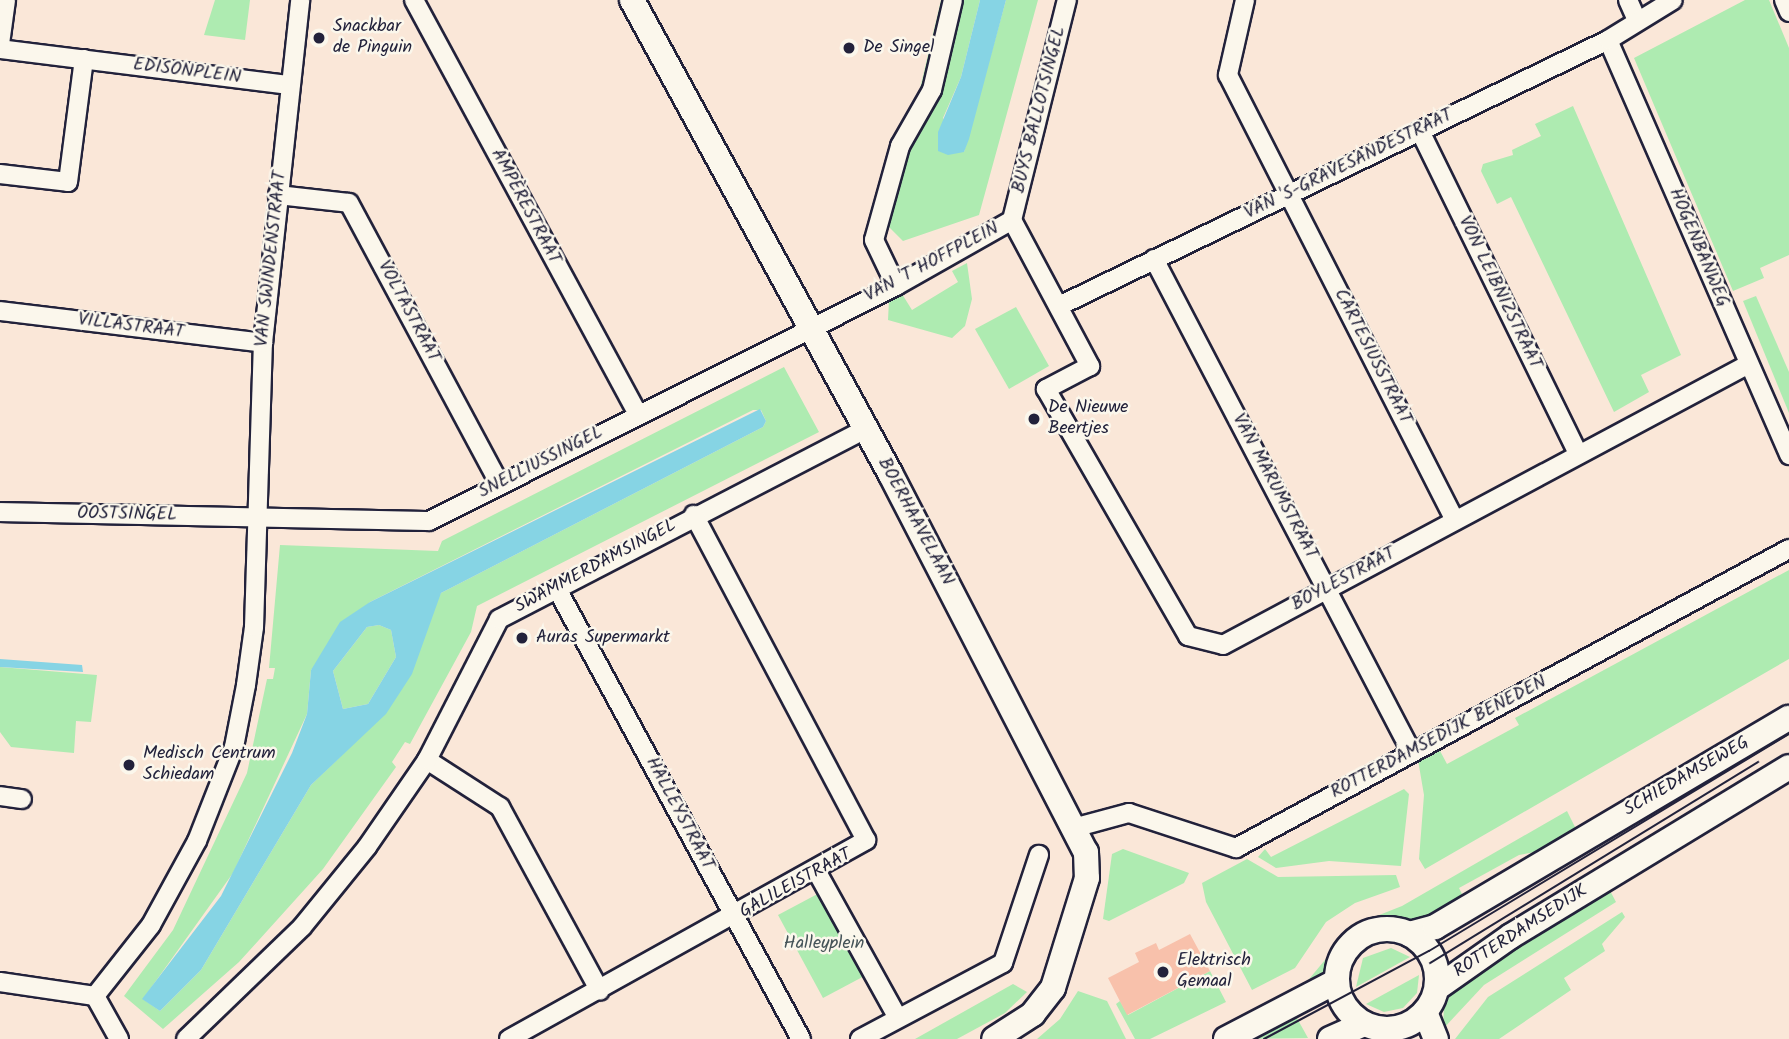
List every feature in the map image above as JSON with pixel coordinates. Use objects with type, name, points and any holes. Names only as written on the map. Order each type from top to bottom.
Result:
[{"type":"main road","name":"BOERHAAVELAAN","points":[[632,0],[1077,827],[1086,852],[1087,878],[1058,977],[1033,1014],[994,1039]]},
{"type":"main road","name":"SCHIEDAMSEWEG","points":[[1409,934],[1434,927],[1584,836],[1789,718]]},
{"type":"main road","name":"ROTTERDAMSEDIJK","points":[[1437,988],[1606,878],[1789,767]]},
{"type":"main road","points":[[1384,929],[1409,934],[1429,951],[1437,988],[1425,1012],[1394,1034],[1364,1024],[1344,1006],[1337,981],[1343,956],[1360,937],[1384,929]]},
{"type":"main road","points":[[1226,1039],[1337,981]]},
{"type":"main road","points":[[1425,1012],[1436,1039]]},
{"type":"main road","points":[[1330,1039],[1364,1024]]},
{"type":"street","points":[[0,47],[6,0]]},
{"type":"street","name":"VAN SWINDENSTRAAT","points":[[95,996],[151,925],[215,802],[234,747],[254,627],[255,519],[263,343],[300,0]]},
{"type":"street","name":"AMPÈRESTRAAT","points":[[414,0],[637,413]]},
{"type":"street","points":[[896,286],[874,240],[900,146],[932,90],[953,0]]},
{"type":"street","name":"BUYS BALLOTSINGEL","points":[[1012,220],[1068,0]]},
{"type":"street","name":"CARTESIUSSTRAAT","points":[[1245,0],[1228,75],[1455,520]]},
{"type":"street","points":[[1628,0],[1637,20]]},
{"type":"street","name":"VAN 'S-GRAVESANDESTRAAT","points":[[1059,306],[1608,40],[1673,0]]},
{"type":"street","points":[[1784,0],[1789,12]]},
{"type":"street","name":"HOGENBANWEG","points":[[1608,40],[1789,455]]},
{"type":"street","name":"EDISONPLEIN","points":[[0,47],[289,85]]},
{"type":"street","points":[[0,174],[68,182],[84,59]]},
{"type":"street","name":"VON LEIBNIZSTRAAT","points":[[1420,131],[1578,454]]},
{"type":"street","name":"VOLTASTRAAT","points":[[278,195],[349,203],[500,485]]},
{"type":"street","name":"VAN 'T HOFFPLEIN","points":[[808,326],[896,286],[1012,220],[1090,366],[1046,389]]},
{"type":"street","name":"VAN MARUMSTRAAT","points":[[1154,259],[1412,753]]},
{"type":"street","name":"VILLASTRAAT","points":[[0,311],[263,343]]},
{"type":"street","name":"SNELLIUSSINGEL","points":[[255,519],[429,521],[808,326]]},
{"type":"street","name":"BOYLESTRAAT","points":[[1046,389],[1188,636],[1223,645],[1749,364]]},
{"type":"street","name":"SWAMMERDAMSINGEL","points":[[186,1039],[302,927],[427,760],[499,619],[694,515],[864,430]]},
{"type":"street","name":"OOSTSINGEL","points":[[0,512],[255,519]]},
{"type":"street","name":"GALILEISTRAAT","points":[[509,1039],[863,846],[866,835],[694,515]]},
{"type":"street","name":"ROTTERDAMSEDIJK BENEDEN","points":[[1077,827],[1129,813],[1236,848],[1789,550]]},
{"type":"street","name":"HALLEYSTRAAT","points":[[557,589],[801,1039]]},
{"type":"street","points":[[427,760],[500,807],[600,990]]},
{"type":"street","points":[[0,796],[22,799]]},
{"type":"street","points":[[860,1039],[1003,963],[1039,855]]},
{"type":"street","points":[[817,872],[898,1018]]},
{"type":"street","points":[[0,982],[95,996],[119,1039]]},
{"type":"green space","points":[[215,0],[250,0],[245,40],[204,35]]},
{"type":"green space","points":[[941,0],[980,0],[961,77],[943,118],[964,152],[1006,0],[1038,0],[979,215],[903,241],[889,227],[890,215]]},
{"type":"green space","points":[[1745,0],[1769,0],[1789,48],[1789,255],[1760,268],[1764,278],[1733,291],[1634,58]]},
{"type":"green space","points":[[1573,106],[1681,355],[1641,375],[1649,392],[1614,412],[1511,197],[1497,204],[1481,171],[1483,164],[1513,155],[1512,150],[1541,136],[1535,124]]},
{"type":"green space","points":[[967,263],[972,299],[965,326],[952,338],[888,320],[889,300],[902,294],[912,310],[958,282],[952,271]]},
{"type":"green space","points":[[1756,296],[1789,372],[1789,413],[1743,301]]},
{"type":"green space","points":[[1016,307],[1049,366],[1009,389],[975,329]]},
{"type":"green space","points":[[784,367],[819,432],[477,606],[471,632],[410,744],[405,742],[392,762],[396,767],[323,869],[239,962],[163,1029],[124,996],[173,930],[247,773],[267,679],[273,679],[275,668],[269,668],[280,545],[438,551],[442,541]],"holes":[[[753,410],[761,410],[766,421],[763,427],[441,593],[340,757],[311,785],[201,970],[160,1011],[143,999],[233,873],[307,714],[311,670],[370,602]]]},
{"type":"green space","points":[[1789,570],[1789,659],[1425,869],[1419,859],[1424,795],[1418,760],[1439,749],[1447,764],[1519,725],[1515,718]]},
{"type":"green space","points":[[379,625],[391,630],[396,657],[368,704],[343,709],[333,671],[367,627]]},
{"type":"green space","points":[[0,667],[97,675],[91,722],[76,721],[74,753],[11,747],[0,732]]},
{"type":"green space","points":[[1404,789],[1409,794],[1401,866],[1329,861],[1276,868],[1258,857],[1265,849],[1271,857]]},
{"type":"green space","points":[[1567,811],[1577,831],[1547,850],[1519,855],[1459,888],[1462,894],[1444,914],[1407,924],[1378,921],[1356,930],[1341,942],[1320,978],[1305,984],[1354,925],[1402,906]]},
{"type":"green space","points":[[1123,849],[1189,873],[1184,883],[1109,921],[1103,919],[1112,854]]},
{"type":"green space","points":[[1247,859],[1278,877],[1396,875],[1400,887],[1355,903],[1326,922],[1295,968],[1252,990],[1206,902],[1202,883]]},
{"type":"green space","points":[[1607,885],[1616,902],[1484,985],[1443,1029],[1444,1006],[1454,988]]},
{"type":"green space","name":"Halleyplein","points":[[825,890],[870,973],[823,998],[778,915]]},
{"type":"green space","points":[[1622,912],[1625,917],[1602,944],[1605,951],[1564,978],[1571,990],[1499,1039],[1455,1039],[1488,997]]},
{"type":"green space","points":[[1391,948],[1410,957],[1356,987],[1363,958]]},
{"type":"green space","points":[[1210,971],[1226,1002],[1150,1039],[1135,1039],[1116,1004],[1120,1001],[1128,1015]]},
{"type":"green space","points":[[1419,975],[1417,993],[1403,1008],[1384,1012],[1366,1004]]},
{"type":"green space","points":[[1013,984],[1027,992],[1005,1013],[957,1039],[915,1039]]},
{"type":"green space","points":[[1078,991],[1107,1001],[1126,1039],[1037,1039],[1060,1019]]},
{"type":"green space","points":[[1293,1011],[1308,1038],[1242,1039]]},
{"type":"water","points":[[980,0],[1006,0],[969,139],[964,152],[948,155],[938,151],[938,132],[961,77]]},
{"type":"water","points":[[760,409],[766,421],[763,427],[441,593],[412,674],[386,714],[311,785],[201,970],[160,1011],[142,999],[221,896],[292,753],[307,714],[311,670],[340,622],[370,602]],"holes":[[[379,625],[391,630],[396,657],[368,704],[343,709],[333,671],[367,627]]]},
{"type":"water","points":[[0,659],[82,665],[83,672],[0,667]]},
{"type":"building","name":"Elektrisch Gemaal","points":[[1190,934],[1210,971],[1127,1015],[1108,978],[1139,962],[1135,953],[1156,943],[1159,950]]},
{"type":"tram line","points":[[1264,1039],[1429,951],[1789,734]]},
{"type":"tram line","points":[[1430,963],[1758,762]]},
{"type":"place","name":"Snackbar de Pinguin","points":[[319,38]]},
{"type":"place","name":"De Singel","points":[[849,48]]},
{"type":"place","name":"De Nieuwe Beertjes","points":[[1034,419]]},
{"type":"place","name":"Auras Supermarkt","points":[[522,638]]},
{"type":"place","name":"Medisch Centrum Schiedam","points":[[129,765]]},
{"type":"place","name":"Elektrisch Gemaal","points":[[1163,972]]}]
